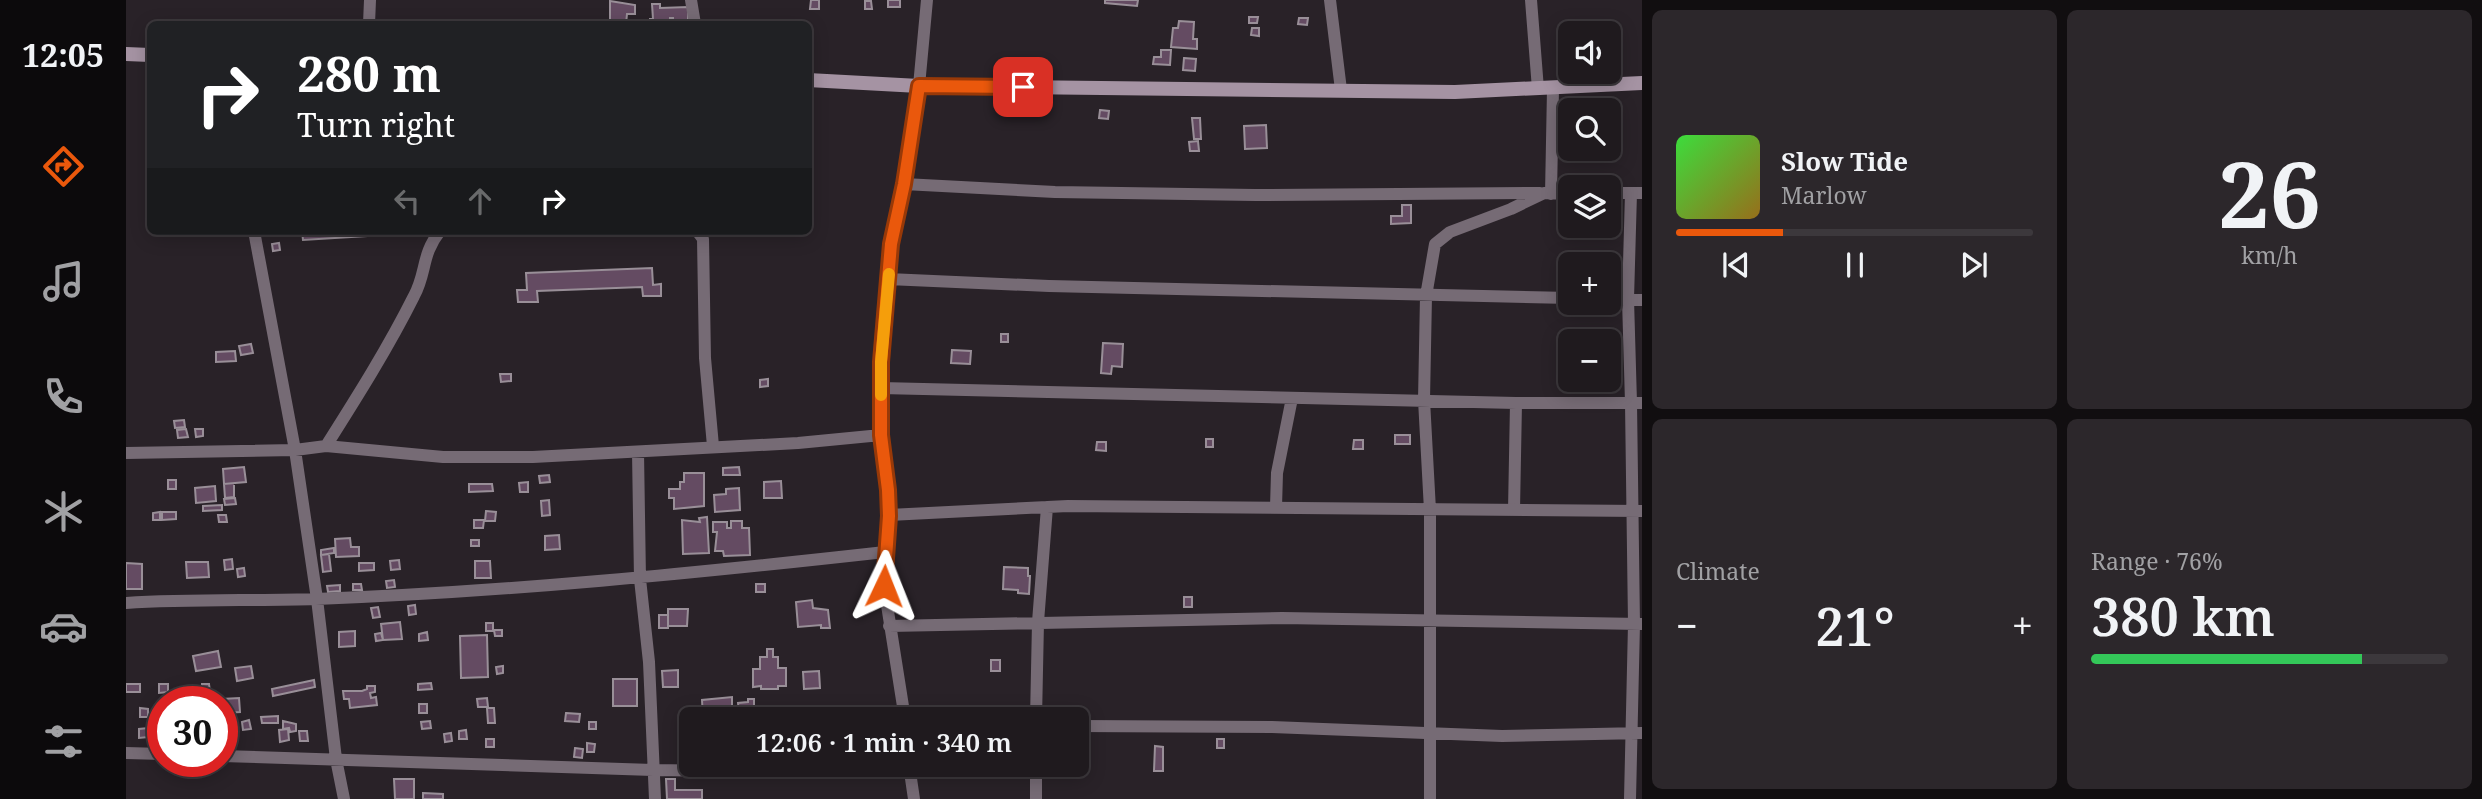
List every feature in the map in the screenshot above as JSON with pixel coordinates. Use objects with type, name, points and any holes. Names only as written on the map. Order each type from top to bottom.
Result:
[{"type":"street","points":[[369,21],[370,0]]},
{"type":"street","points":[[691,0],[694,21]]},
{"type":"street","points":[[903,707],[884,586],[889,516],[881,435],[881,388],[891,244],[904,184],[919,86],[928,0]]},
{"type":"street","points":[[1330,0],[1340,90]]},
{"type":"street","points":[[1531,0],[1545,89],[1547,194]]},
{"type":"street","points":[[126,54],[147,55]]},
{"type":"street","points":[[812,80],[919,86],[1455,92],[1642,83]]},
{"type":"street","points":[[904,184],[1055,191],[1242,194],[1558,194]]},
{"type":"street","points":[[1630,799],[1637,733],[1638,624],[1636,403],[1628,299],[1637,193]]},
{"type":"street","points":[[1430,799],[1430,510],[1424,400],[1426,296],[1436,244],[1441,237],[1547,194]]},
{"type":"street","points":[[255,235],[295,450],[317,599],[336,759],[344,799]]},
{"type":"street","points":[[326,446],[392,341],[418,289],[429,246],[428,235]]},
{"type":"street","points":[[429,246],[437,235]]},
{"type":"street","points":[[700,235],[703,239],[705,358],[713,446]]},
{"type":"street","points":[[888,279],[1049,286],[1558,298]]},
{"type":"street","points":[[1621,299],[1642,300]]},
{"type":"street","points":[[881,388],[1516,403],[1636,403]]},
{"type":"street","points":[[1276,507],[1277,473],[1292,398]]},
{"type":"street","points":[[1514,510],[1516,403]]},
{"type":"street","points":[[126,453],[295,450],[326,446],[443,457],[546,456],[799,443],[881,435]]},
{"type":"street","points":[[638,452],[640,579],[649,662],[656,799]]},
{"type":"street","points":[[889,516],[1046,507],[1637,511]]},
{"type":"street","points":[[1036,707],[1038,622],[1046,507]]},
{"type":"street","points":[[126,603],[317,599],[640,579],[885,552]]},
{"type":"street","points":[[889,626],[1282,618],[1638,624]]},
{"type":"street","points":[[1089,726],[1259,727],[1502,736],[1637,733]]},
{"type":"street","points":[[126,752],[147,753]]},
{"type":"street","points":[[238,756],[679,770]]},
{"type":"street","points":[[911,777],[914,799]]},
{"type":"street","points":[[1036,777],[1036,799]]},
{"type":"building","points":[[811,0],[819,0],[819,9],[810,9]]},
{"type":"building","points":[[888,0],[900,0],[900,7],[888,7]]},
{"type":"building","points":[[1105,0],[1138,0],[1137,6],[1105,3]]},
{"type":"building","points":[[610,1],[635,5],[635,14],[627,14],[626,21],[610,21]]},
{"type":"building","points":[[865,1],[871,1],[872,9],[865,9]]},
{"type":"building","points":[[652,4],[660,4],[660,8],[688,7],[688,21],[673,21],[673,18],[670,18],[670,21],[650,21],[653,19]]},
{"type":"building","points":[[1249,17],[1258,17],[1257,23],[1249,23]]},
{"type":"building","points":[[1299,18],[1308,18],[1307,25],[1298,24]]},
{"type":"building","points":[[1179,21],[1194,22],[1193,39],[1197,39],[1197,49],[1171,47],[1173,28],[1178,28]]},
{"type":"building","points":[[1252,28],[1259,28],[1259,36],[1251,35]]},
{"type":"building","points":[[1161,50],[1171,50],[1170,65],[1153,64],[1154,57],[1161,57]]},
{"type":"building","points":[[1184,58],[1196,59],[1195,71],[1183,70]]},
{"type":"building","points":[[1100,110],[1109,111],[1108,119],[1099,118]]},
{"type":"building","points":[[1192,118],[1200,118],[1201,139],[1194,139]]},
{"type":"building","points":[[1266,125],[1267,148],[1245,149],[1244,126]]},
{"type":"building","points":[[1198,141],[1199,151],[1190,151],[1189,142]]},
{"type":"building","points":[[1402,205],[1411,205],[1411,223],[1391,224],[1391,216],[1402,216]]},
{"type":"building","points":[[302,235],[383,235],[303,240]]},
{"type":"building","points":[[279,243],[280,250],[273,251],[272,244]]},
{"type":"building","points":[[652,268],[653,285],[661,284],[661,296],[643,296],[642,287],[537,291],[538,302],[518,302],[517,290],[527,290],[526,273]]},
{"type":"building","points":[[1001,334],[1008,334],[1008,342],[1001,342]]},
{"type":"building","points":[[1103,343],[1123,344],[1122,367],[1112,366],[1111,374],[1101,373]]},
{"type":"building","points":[[251,344],[253,353],[241,355],[239,346]]},
{"type":"building","points":[[952,350],[971,351],[970,364],[951,363]]},
{"type":"building","points":[[235,351],[236,361],[216,362],[216,352]]},
{"type":"building","points":[[500,374],[511,374],[511,381],[501,382]]},
{"type":"building","points":[[768,379],[768,386],[760,387],[760,380]]},
{"type":"building","points":[[184,420],[185,427],[175,428],[174,421]]},
{"type":"building","points":[[186,429],[188,437],[178,438],[177,430]]},
{"type":"building","points":[[195,429],[203,429],[203,436],[196,437]]},
{"type":"building","points":[[1395,435],[1410,435],[1410,444],[1395,444]]},
{"type":"building","points":[[1206,439],[1213,439],[1213,447],[1206,447]]},
{"type":"building","points":[[1354,440],[1363,440],[1363,449],[1353,449]]},
{"type":"building","points":[[1097,442],[1106,442],[1106,451],[1096,450]]},
{"type":"building","points":[[244,467],[246,482],[224,484],[223,469]]},
{"type":"building","points":[[739,467],[740,475],[723,475],[723,468]]},
{"type":"building","points":[[684,473],[704,473],[704,506],[674,509],[674,498],[669,498],[669,489],[680,489],[680,482],[684,482]]},
{"type":"building","points":[[549,475],[550,482],[540,483],[539,476]]},
{"type":"building","points":[[168,480],[176,480],[176,489],[168,489]]},
{"type":"building","points":[[781,481],[782,498],[764,498],[764,482]]},
{"type":"building","points":[[528,482],[528,492],[520,492],[519,483]]},
{"type":"building","points":[[224,484],[234,484],[234,497],[225,498]]},
{"type":"building","points":[[469,484],[492,484],[493,491],[469,492]]},
{"type":"building","points":[[215,486],[216,501],[196,503],[195,488]]},
{"type":"building","points":[[739,488],[740,510],[715,512],[714,495],[726,494],[726,489]]},
{"type":"building","points":[[235,498],[236,504],[225,505],[224,499]]},
{"type":"building","points":[[549,500],[550,515],[542,516],[541,501]]},
{"type":"building","points":[[222,505],[222,510],[203,511],[203,506]]},
{"type":"building","points":[[486,511],[496,512],[495,521],[485,521]]},
{"type":"building","points":[[160,512],[160,520],[153,520],[153,513]]},
{"type":"building","points":[[162,512],[176,512],[176,519],[162,520]]},
{"type":"building","points":[[218,515],[226,515],[227,522],[219,522]]},
{"type":"building","points":[[707,517],[709,553],[683,554],[682,520],[700,522],[699,518]]},
{"type":"building","points":[[474,520],[484,520],[483,528],[474,528]]},
{"type":"building","points":[[731,521],[742,521],[742,528],[749,528],[750,555],[724,556],[723,551],[715,551],[717,532],[713,532],[713,522],[727,522],[727,528],[731,528]]},
{"type":"building","points":[[559,535],[560,549],[545,550],[545,536]]},
{"type":"building","points":[[350,538],[351,547],[359,547],[359,556],[336,557],[335,539]]},
{"type":"building","points":[[471,540],[479,540],[479,546],[471,546]]},
{"type":"building","points":[[334,548],[334,553],[321,555],[321,550]]},
{"type":"building","points":[[329,554],[331,571],[323,572],[321,555]]},
{"type":"building","points":[[232,559],[233,569],[225,570],[224,560]]},
{"type":"building","points":[[399,560],[400,569],[391,570],[390,561]]},
{"type":"building","points":[[475,561],[490,561],[491,578],[475,578]]},
{"type":"building","points":[[186,562],[208,562],[209,577],[187,578]]},
{"type":"building","points":[[126,563],[142,564],[142,589],[126,589]]},
{"type":"building","points":[[359,563],[374,563],[374,570],[359,571]]},
{"type":"building","points":[[1004,567],[1028,568],[1029,594],[1003,589]]},
{"type":"building","points":[[244,568],[245,576],[238,577],[237,569]]},
{"type":"building","points":[[394,580],[395,587],[387,588],[386,581]]},
{"type":"building","points":[[353,584],[361,584],[362,590],[353,590]]},
{"type":"building","points":[[756,584],[765,584],[765,592],[756,592]]},
{"type":"building","points":[[340,585],[340,591],[328,592],[327,586]]},
{"type":"building","points":[[1184,597],[1192,597],[1192,607],[1184,607]]},
{"type":"building","points":[[812,600],[813,608],[828,610],[830,628],[821,628],[821,625],[798,627],[796,602]]},
{"type":"building","points":[[415,605],[416,614],[409,615],[408,606]]},
{"type":"building","points":[[378,607],[380,617],[373,618],[371,608]]},
{"type":"building","points":[[668,609],[688,609],[687,626],[668,626]]},
{"type":"building","points":[[659,615],[668,615],[668,628],[659,628]]},
{"type":"building","points":[[400,622],[402,639],[383,640],[381,624]]},
{"type":"building","points":[[486,623],[493,623],[493,631],[486,631]]},
{"type":"building","points":[[494,630],[502,630],[502,636],[495,636]]},
{"type":"building","points":[[355,631],[355,646],[339,647],[339,632]]},
{"type":"building","points":[[427,632],[428,640],[419,641],[419,634]]},
{"type":"building","points":[[381,633],[383,640],[376,641],[375,634]]},
{"type":"building","points":[[487,635],[488,677],[461,678],[460,636]]},
{"type":"building","points":[[767,649],[773,649],[773,657],[778,657],[778,668],[786,668],[786,686],[778,686],[778,689],[753,687],[753,669],[760,669],[760,657],[767,657]]},
{"type":"building","points":[[218,651],[221,667],[196,671],[193,656]]},
{"type":"building","points":[[991,660],[1000,660],[1000,671],[991,671]]},
{"type":"building","points":[[251,666],[253,678],[237,681],[235,668]]},
{"type":"building","points":[[503,666],[503,673],[497,674],[496,667]]},
{"type":"building","points":[[678,670],[678,687],[663,687],[662,671]]},
{"type":"building","points":[[819,671],[820,688],[804,689],[803,672]]},
{"type":"building","points":[[613,679],[637,679],[637,706],[613,706]]},
{"type":"building","points":[[314,680],[315,687],[273,696],[272,689]]},
{"type":"building","points":[[431,683],[432,689],[418,690],[418,684]]},
{"type":"building","points":[[126,684],[140,684],[140,692],[126,692]]},
{"type":"building","points":[[367,686],[375,686],[375,692],[370,693],[371,698],[376,697],[377,705],[350,708],[349,699],[344,699],[343,691],[362,691],[367,689]]},
{"type":"building","points":[[732,697],[732,707],[702,707],[702,700]]},
{"type":"building","points":[[487,698],[488,707],[478,707],[477,699]]},
{"type":"building","points":[[748,699],[754,699],[754,707],[738,707],[738,703],[748,702]]},
{"type":"building","points":[[419,704],[427,704],[427,713],[419,713]]},
{"type":"building","points":[[140,708],[147,709],[147,717],[140,717]]},
{"type":"building","points":[[487,708],[494,708],[495,723],[488,723]]},
{"type":"building","points":[[566,713],[580,714],[579,722],[565,721]]},
{"type":"building","points":[[278,716],[278,723],[262,723],[261,717]]},
{"type":"building","points":[[249,720],[251,729],[243,730],[242,722]]},
{"type":"building","points":[[283,721],[296,724],[296,731],[283,729]]},
{"type":"building","points":[[430,721],[431,728],[422,729],[421,722]]},
{"type":"building","points":[[589,722],[596,722],[596,729],[589,729]]},
{"type":"building","points":[[147,728],[147,737],[139,738],[139,729]]},
{"type":"building","points":[[288,729],[289,740],[280,742],[279,730]]},
{"type":"building","points":[[466,730],[467,739],[459,739],[459,731]]},
{"type":"building","points":[[299,731],[307,731],[308,741],[300,741]]},
{"type":"building","points":[[451,733],[452,741],[445,742],[444,734]]},
{"type":"building","points":[[486,739],[494,739],[494,747],[486,747]]},
{"type":"building","points":[[1217,739],[1224,739],[1224,748],[1217,748]]},
{"type":"building","points":[[587,743],[595,744],[594,752],[587,752]]},
{"type":"building","points":[[1155,746],[1163,747],[1163,771],[1154,771]]},
{"type":"building","points":[[575,748],[583,749],[582,758],[574,757]]},
{"type":"building","points":[[394,779],[414,779],[414,799],[395,799]]},
{"type":"building","points":[[666,779],[675,779],[675,790],[702,790],[702,799],[667,799]]},
{"type":"building","points":[[423,793],[443,794],[443,799],[423,799]]},
{"type":"slow traffic","points":[[881,395],[881,362],[889,274]]},
{"type":"route","points":[[884,586],[889,516],[881,435],[881,362],[891,244],[904,184],[919,86],[1023,87]]}]
